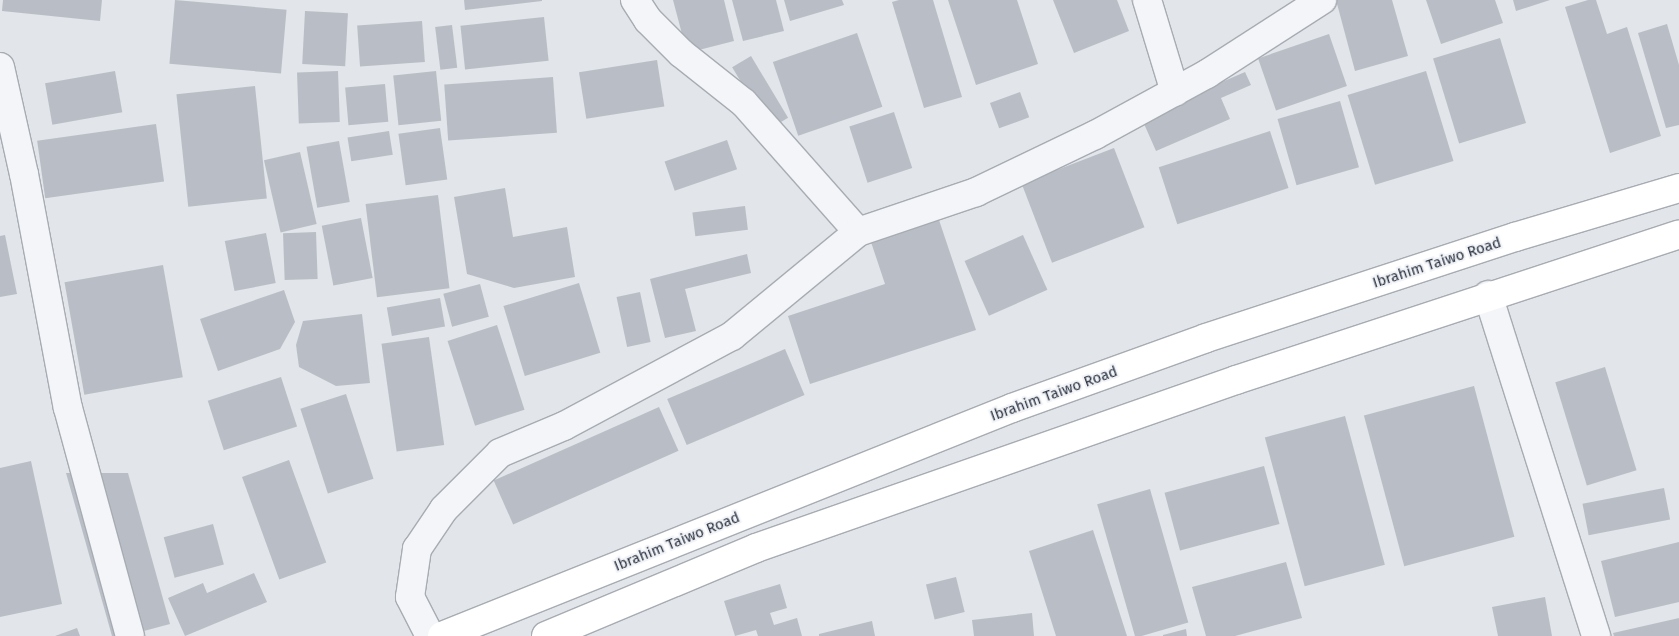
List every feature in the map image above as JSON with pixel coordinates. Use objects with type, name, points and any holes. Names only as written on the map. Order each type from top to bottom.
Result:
[{"type":"main road","name":"Ibrahim Taiwo Road","points":[[442,636],[1012,408],[1216,335],[1516,237],[1679,188]]},
{"type":"main road","points":[[546,636],[756,548],[1236,380],[1488,295],[1679,234]]},
{"type":"street","points":[[635,0],[648,20],[681,53],[744,103],[858,232]]},
{"type":"street","points":[[1147,0],[1174,92]]},
{"type":"street","points":[[430,636],[410,597],[417,549],[444,509],[500,453],[564,426],[732,336],[858,232],[976,192],[1095,134],[1174,92],[1322,0]]},
{"type":"street","points":[[0,67],[24,174],[68,408],[130,636]]},
{"type":"street","points":[[1488,295],[1596,636]]},
{"type":"building","points":[[3,0],[102,0],[100,21],[2,11]]},
{"type":"building","points":[[175,0],[287,10],[281,74],[169,64]]},
{"type":"building","points":[[464,0],[542,0],[542,1],[465,10]]},
{"type":"building","points":[[673,0],[724,0],[734,41],[687,53]]},
{"type":"building","points":[[732,0],[776,0],[784,31],[743,41]]},
{"type":"building","points":[[784,0],[842,0],[844,5],[790,21]]},
{"type":"building","points":[[899,0],[933,0],[962,97],[924,108],[892,2]]},
{"type":"building","points":[[948,0],[1017,0],[1038,64],[976,85]]},
{"type":"building","points":[[1053,0],[1117,0],[1129,31],[1074,53]]},
{"type":"building","points":[[1336,0],[1392,0],[1408,56],[1355,71]]},
{"type":"building","points":[[1426,0],[1495,0],[1503,23],[1441,44]]},
{"type":"building","points":[[1513,0],[1550,0],[1516,11]]},
{"type":"building","points":[[1588,0],[1596,0],[1607,34],[1627,27],[1661,136],[1610,153],[1565,7]]},
{"type":"building","points":[[305,11],[348,13],[345,66],[302,64]]},
{"type":"building","points":[[544,17],[549,61],[465,70],[460,26]]},
{"type":"building","points":[[422,21],[425,62],[360,66],[357,26]]},
{"type":"building","points":[[1667,24],[1679,65],[1679,125],[1666,128],[1638,33]]},
{"type":"building","points":[[452,25],[457,68],[440,70],[435,27]]},
{"type":"building","points":[[857,33],[882,107],[798,136],[773,62]]},
{"type":"building","points":[[1329,34],[1347,86],[1276,110],[1258,58]]},
{"type":"building","points":[[1500,38],[1526,123],[1459,144],[1433,58]]},
{"type":"building","points":[[751,56],[788,118],[769,129],[732,67]]},
{"type":"building","points":[[657,60],[664,106],[586,119],[579,72]]},
{"type":"building","points":[[115,71],[122,112],[52,125],[45,83]]},
{"type":"building","points":[[338,71],[340,122],[299,123],[297,72]]},
{"type":"building","points":[[436,71],[441,121],[398,125],[393,75]]},
{"type":"building","points":[[1426,71],[1453,161],[1375,185],[1348,95]]},
{"type":"building","points":[[1245,72],[1251,85],[1221,98],[1230,119],[1156,151],[1141,117]]},
{"type":"building","points":[[553,77],[557,133],[448,140],[444,85]]},
{"type":"building","points":[[385,84],[388,122],[348,125],[345,87]]},
{"type":"building","points":[[255,86],[267,198],[188,207],[176,94]]},
{"type":"building","points":[[1020,92],[1029,117],[999,128],[990,103]]},
{"type":"building","points":[[1340,101],[1359,167],[1297,185],[1278,119]]},
{"type":"building","points":[[894,112],[912,168],[868,183],[849,127]]},
{"type":"building","points":[[156,124],[164,181],[45,198],[37,141]]},
{"type":"building","points":[[440,128],[447,179],[406,185],[398,134]]},
{"type":"building","points":[[389,131],[393,155],[351,161],[348,138]]},
{"type":"building","points":[[1270,131],[1289,188],[1177,224],[1159,167]]},
{"type":"building","points":[[727,140],[737,169],[675,191],[665,161]]},
{"type":"building","points":[[339,141],[350,202],[317,208],[307,147]]},
{"type":"building","points":[[1114,148],[1144,227],[1052,263],[1022,183]]},
{"type":"building","points":[[300,152],[317,224],[281,232],[264,160]]},
{"type":"building","points":[[505,188],[513,237],[567,227],[575,277],[514,288],[467,274],[454,197]]},
{"type":"building","points":[[438,195],[449,288],[377,297],[366,204]]},
{"type":"building","points":[[745,206],[748,230],[695,236],[692,212]]},
{"type":"building","points":[[361,218],[373,278],[333,286],[322,226]]},
{"type":"building","points":[[939,220],[976,330],[810,384],[788,316],[885,284],[871,242]]},
{"type":"building","points":[[316,232],[318,279],[285,280],[283,233]]},
{"type":"building","points":[[266,233],[276,283],[235,291],[225,241]]},
{"type":"building","points":[[5,235],[17,294],[0,297],[0,236]]},
{"type":"building","points":[[1023,235],[1047,290],[989,316],[965,261]]},
{"type":"building","points":[[747,254],[751,273],[685,289],[696,331],[665,338],[650,279]]},
{"type":"building","points":[[163,265],[183,377],[84,395],[65,282]]},
{"type":"building","points":[[579,283],[600,353],[525,376],[503,306]]},
{"type":"building","points":[[480,284],[489,317],[452,327],[443,294]]},
{"type":"building","points":[[284,290],[295,322],[280,349],[218,371],[200,319]]},
{"type":"building","points":[[640,292],[651,342],[627,347],[617,297]]},
{"type":"building","points":[[440,298],[445,327],[392,336],[387,307]]},
{"type":"building","points":[[362,314],[370,383],[336,386],[299,367],[296,345],[303,321]]},
{"type":"building","points":[[497,325],[525,410],[475,426],[448,341]]},
{"type":"building","points":[[429,337],[444,445],[397,452],[381,344]]},
{"type":"building","points":[[785,349],[805,395],[687,445],[667,399]]},
{"type":"building","points":[[1605,367],[1637,470],[1587,485],[1555,382]]},
{"type":"building","points":[[281,377],[297,426],[224,450],[208,401]]},
{"type":"building","points":[[1474,386],[1514,537],[1404,566],[1364,416]]},
{"type":"building","points":[[346,394],[374,479],[328,493],[300,409]]},
{"type":"building","points":[[659,407],[679,451],[513,524],[494,481]]},
{"type":"building","points":[[1345,416],[1385,565],[1305,586],[1265,437]]},
{"type":"building","points":[[289,460],[326,562],[279,580],[242,477]]},
{"type":"building","points":[[31,461],[62,604],[0,617],[0,468]]},
{"type":"building","points":[[1264,466],[1280,524],[1180,551],[1165,493]]},
{"type":"building","points":[[66,473],[128,473],[170,624],[125,636],[112,636]]},
{"type":"building","points":[[1664,488],[1670,519],[1589,535],[1583,504]]},
{"type":"building","points":[[1150,489],[1188,623],[1142,636],[1135,636],[1097,504]]},
{"type":"building","points":[[213,524],[224,565],[175,578],[164,537]]},
{"type":"building","points":[[1093,530],[1127,636],[1056,636],[1029,551]]},
{"type":"building","points":[[1679,542],[1679,602],[1615,617],[1601,561]]},
{"type":"building","points":[[1286,562],[1302,618],[1235,636],[1206,636],[1192,587]]},
{"type":"building","points":[[254,573],[267,602],[185,636],[168,598],[203,583],[207,593]]},
{"type":"building","points":[[956,577],[965,612],[935,619],[926,584]]},
{"type":"building","points":[[780,584],[787,608],[770,613],[774,625],[797,618],[802,636],[758,636],[756,630],[735,636],[724,601]]},
{"type":"building","points":[[1545,597],[1552,636],[1498,636],[1492,607]]},
{"type":"building","points":[[1032,613],[1034,636],[974,636],[972,620]]},
{"type":"building","points":[[1679,618],[1679,636],[1614,636],[1613,633]]},
{"type":"building","points":[[872,621],[875,636],[819,636],[819,634]]},
{"type":"building","points":[[77,628],[80,636],[55,636]]},
{"type":"building","points":[[1186,629],[1187,636],[1163,636],[1163,635]]}]
